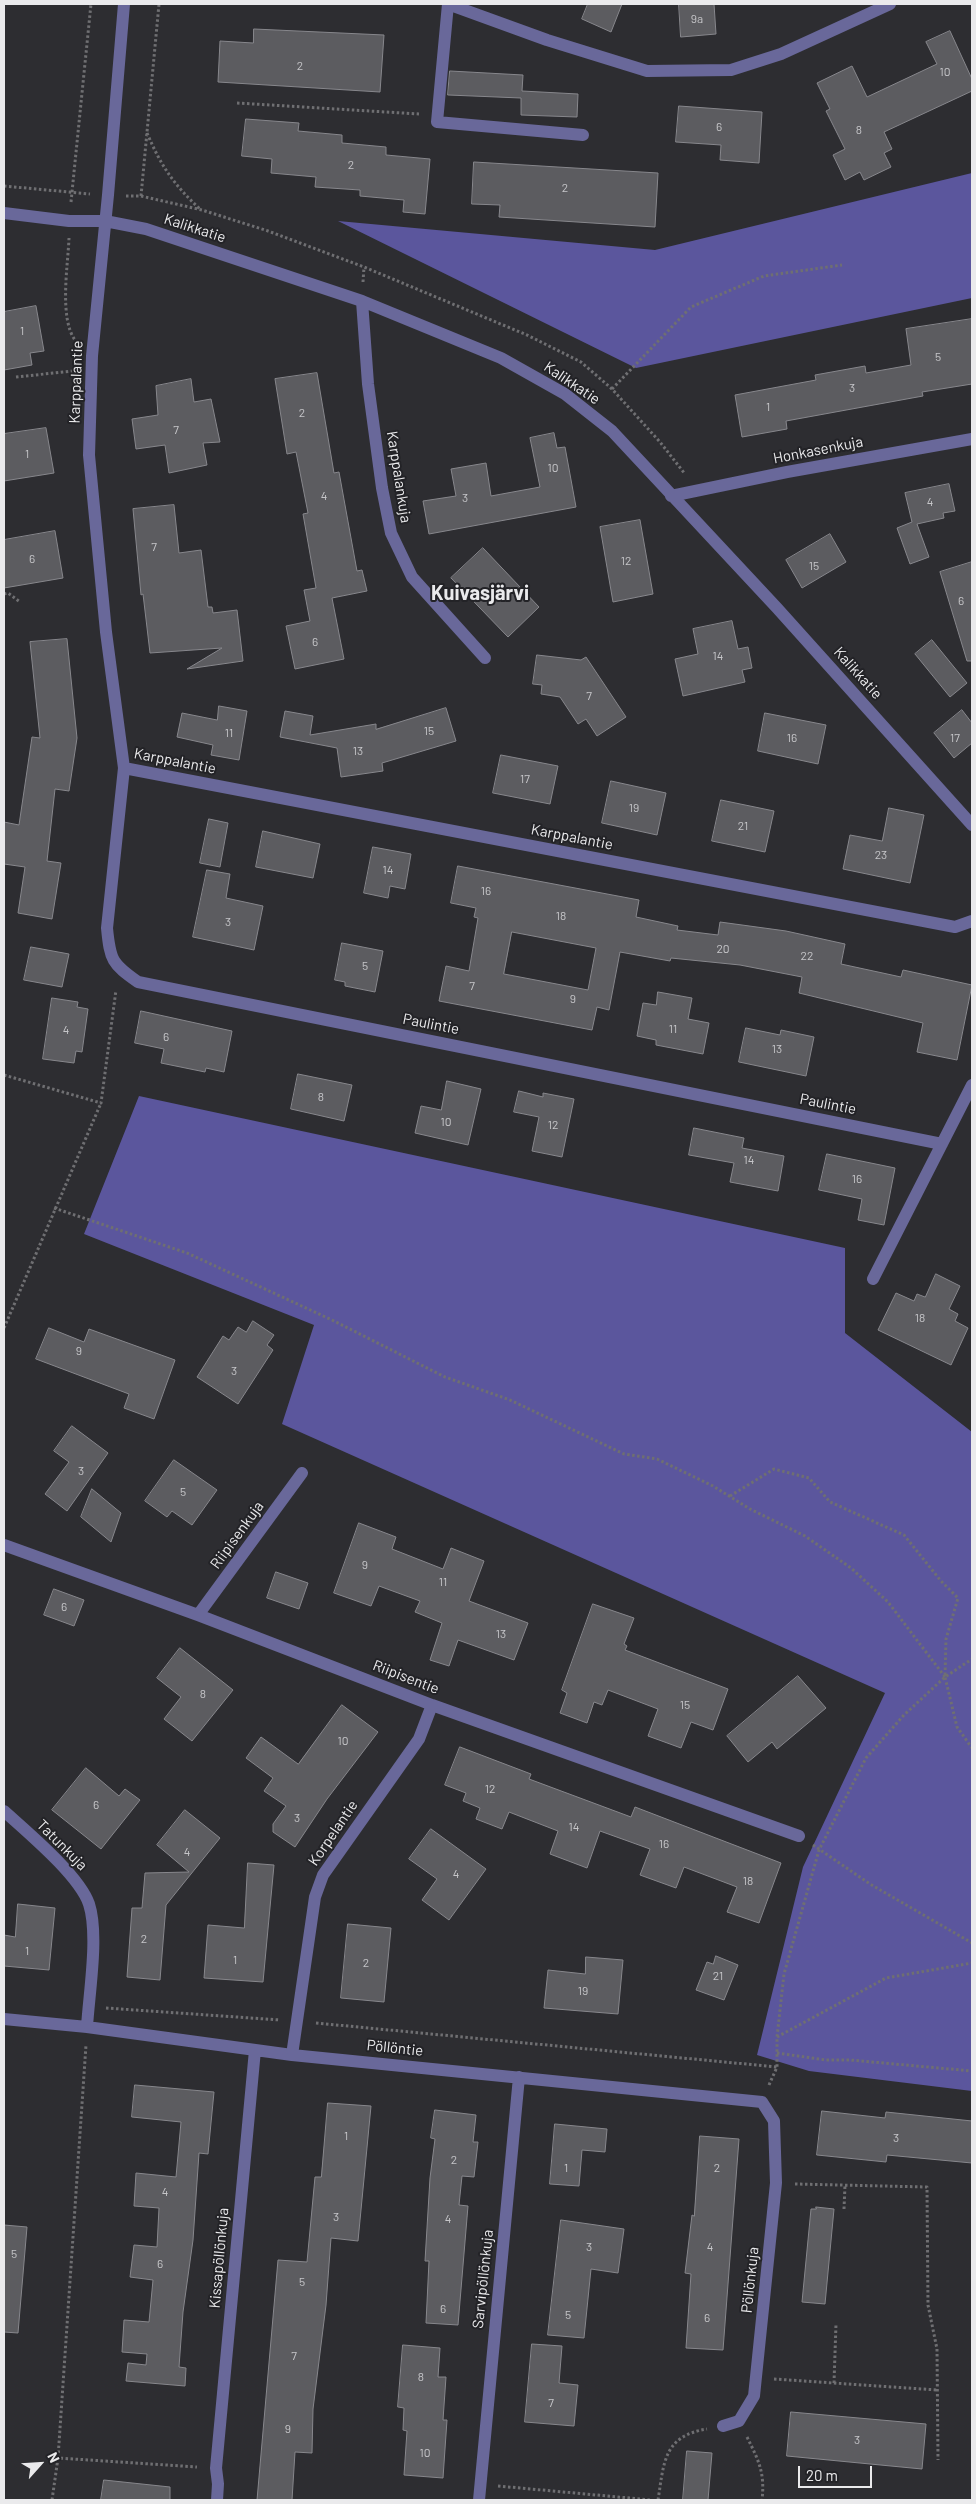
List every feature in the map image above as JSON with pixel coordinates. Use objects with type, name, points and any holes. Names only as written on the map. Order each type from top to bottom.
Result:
[{"type":"street","name":"Karppalantie","points":[[124,4],[92,356],[89,455],[105,624],[124,768],[954,927],[972,921]]},
{"type":"street","points":[[583,135],[437,122],[448,4],[547,40],[648,71],[731,70],[781,54],[890,4]]},
{"type":"street","name":"Kalikkatie","points":[[4,213],[70,221],[105,221],[146,229],[362,301],[501,358],[565,394],[612,431],[777,608],[972,825]]},
{"type":"street","name":"Karppalankuja","points":[[362,301],[370,394],[382,488],[391,533],[412,577],[485,658]]},
{"type":"street","name":"Honkasenkuja","points":[[671,496],[787,472],[972,438]]},
{"type":"street","points":[[119,969],[109,954],[107,928],[124,768]]},
{"type":"street","name":"Paulintie","points":[[119,969],[138,982],[942,1144]]},
{"type":"street","points":[[873,1279],[972,1086]]},
{"type":"street","name":"Riipisenkuja","points":[[198,1615],[302,1473]]},
{"type":"street","name":"Riipisentie","points":[[4,1544],[198,1615],[432,1705],[798,1836]]},
{"type":"street","name":"Korpelantie","points":[[292,2055],[315,1897],[323,1875],[419,1739],[432,1705]]},
{"type":"street","name":"Tatunkuja","points":[[4,1810],[77,1883],[89,1904],[93,1940],[87,2027]]},
{"type":"street","name":"Pöllöntie","points":[[4,2019],[87,2027],[292,2055],[762,2102]]},
{"type":"street","name":"Kissapöllönkuja","points":[[217,2500],[216,2468],[255,2050]]},
{"type":"street","name":"Sarvipöllönkuja","points":[[479,2500],[519,2077]]},
{"type":"street","name":"Pöllönkuja","points":[[739,2421],[754,2396],[776,2183],[774,2121],[762,2102]]},
{"type":"street","points":[[723,2426],[739,2421]]},
{"type":"path","points":[[91,4],[71,192],[66,304],[68,327],[74,339],[92,356]]},
{"type":"path","points":[[141,196],[159,4]]},
{"type":"path","points":[[237,103],[437,115]]},
{"type":"path","points":[[147,132],[160,164],[186,195],[202,210]]},
{"type":"path","points":[[4,186],[71,192]]},
{"type":"path","points":[[612,389],[692,307],[764,276],[842,265]]},
{"type":"path","points":[[16,377],[91,369]]},
{"type":"path","points":[[4,594],[8,594],[20,602]]},
{"type":"path","points":[[4,1328],[54,1208],[101,1104],[119,969]]},
{"type":"path","points":[[4,1075],[101,1104]]},
{"type":"path","points":[[54,1208],[187,1253],[332,1320],[445,1377],[510,1400],[624,1454],[657,1459],[805,1536],[851,1568],[888,1602],[945,1677]]},
{"type":"path","points":[[729,1496],[774,1469],[809,1478],[830,1502],[904,1535],[941,1581],[958,1598],[946,1639],[945,1677],[957,1727],[972,1748]]},
{"type":"path","points":[[762,2102],[777,2067],[776,2037],[784,1974],[819,1850],[866,1758],[904,1715],[945,1677],[972,1659]]},
{"type":"path","points":[[798,1836],[870,1884],[972,1943]]},
{"type":"path","points":[[776,2037],[886,1978],[972,1963]]},
{"type":"path","points":[[88,2006],[296,2021],[777,2067]]},
{"type":"path","points":[[52,2500],[58,2458],[87,2027]]},
{"type":"path","points":[[777,2054],[826,2060],[850,2060],[972,2071]]},
{"type":"path","points":[[776,2183],[927,2187],[928,2305],[937,2349],[938,2460]]},
{"type":"path","points":[[844,2209],[845,2185]]},
{"type":"path","points":[[834,2382],[836,2324]]},
{"type":"path","points":[[756,2378],[937,2390]]},
{"type":"path","points":[[739,2421],[761,2464],[764,2483],[762,2500]]},
{"type":"path","points":[[658,2500],[666,2457],[676,2441],[689,2432],[723,2426]]},
{"type":"path","points":[[58,2458],[216,2468]]},
{"type":"path","points":[[480,2484],[651,2500]]},
{"type":"shaded area","points":[[972,173],[972,298],[636,368],[338,221],[655,250]]},
{"type":"shaded area","points":[[139,1096],[845,1248],[845,1333],[972,1432],[972,2091],[809,2071],[757,2055],[803,1867],[885,1693],[282,1424],[314,1325],[84,1234]]},
{"type":"building","points":[[588,4],[622,4],[611,32],[582,19]]},
{"type":"building","points":[[679,4],[714,4],[716,34],[681,37]]},
{"type":"building","points":[[254,29],[384,35],[380,92],[218,82],[220,41],[253,43]]},
{"type":"building","points":[[950,31],[972,79],[972,91],[884,132],[892,149],[884,153],[891,167],[864,180],[860,172],[845,180],[833,155],[845,149],[826,111],[830,109],[817,83],[852,66],[867,97],[937,64],[926,42]]},
{"type":"building","points":[[450,71],[523,75],[522,91],[578,94],[577,117],[521,115],[521,98],[448,95]]},
{"type":"building","points":[[679,106],[762,112],[759,163],[720,160],[721,145],[676,142]]},
{"type":"building","points":[[246,119],[299,123],[298,131],[342,135],[342,143],[386,147],[386,155],[430,159],[425,214],[403,212],[404,200],[360,196],[360,190],[315,187],[316,177],[271,173],[272,159],[242,156]]},
{"type":"building","points":[[474,162],[658,173],[655,227],[499,217],[500,205],[472,204]]},
{"type":"building","points":[[36,306],[44,351],[30,353],[32,365],[4,370],[4,312]]},
{"type":"building","points":[[972,319],[972,384],[922,392],[923,396],[786,421],[787,429],[742,437],[735,395],[816,380],[815,375],[865,366],[866,373],[911,365],[906,329]]},
{"type":"building","points":[[317,373],[334,473],[339,472],[357,571],[362,570],[367,591],[332,598],[344,659],[295,669],[286,626],[310,621],[304,590],[316,588],[303,514],[308,513],[296,452],[287,454],[275,379]]},
{"type":"building","points":[[191,379],[194,402],[211,399],[220,442],[203,443],[207,465],[169,473],[165,445],[136,449],[132,419],[158,415],[156,386]]},
{"type":"building","points":[[46,428],[54,473],[4,481],[4,434]]},
{"type":"building","points":[[554,433],[557,448],[565,447],[576,507],[429,534],[423,501],[456,496],[451,469],[486,463],[491,496],[540,487],[530,438]]},
{"type":"building","points":[[949,484],[955,511],[943,513],[944,518],[917,524],[929,557],[910,564],[897,528],[912,522],[905,493]]},
{"type":"building","points":[[174,505],[179,553],[201,550],[208,607],[212,607],[213,613],[237,610],[243,661],[187,669],[222,648],[150,653],[143,594],[141,595],[133,509]]},
{"type":"building","points":[[640,520],[653,594],[613,602],[600,527]]},
{"type":"building","points":[[55,531],[63,578],[4,588],[4,540]]},
{"type":"building","points":[[830,534],[846,562],[802,588],[786,560]]},
{"type":"building","points":[[483,548],[539,607],[508,637],[451,578]]},
{"type":"building","points":[[972,562],[972,661],[967,661],[940,572]]},
{"type":"building","points":[[732,621],[738,649],[748,647],[752,668],[742,670],[745,682],[683,696],[675,659],[698,654],[693,629]]},
{"type":"building","points":[[67,639],[77,738],[69,791],[55,789],[47,861],[61,863],[52,919],[18,913],[25,867],[4,864],[4,822],[19,825],[32,737],[40,738],[30,642]]},
{"type":"building","points":[[932,640],[967,683],[950,697],[915,654]]},
{"type":"building","points":[[537,655],[581,660],[586,657],[626,717],[597,736],[586,719],[578,724],[560,697],[541,694],[542,685],[533,684]]},
{"type":"building","points":[[219,706],[247,711],[239,760],[211,755],[213,745],[177,737],[182,713],[217,720]]},
{"type":"building","points":[[446,708],[456,741],[382,763],[383,771],[341,777],[337,748],[280,737],[285,711],[313,716],[310,735],[376,724],[376,729]]},
{"type":"building","points":[[962,710],[972,723],[972,743],[954,758],[934,733]]},
{"type":"building","points":[[765,713],[826,725],[818,764],[758,751]]},
{"type":"building","points":[[501,755],[558,766],[550,804],[493,793]]},
{"type":"building","points":[[611,781],[666,793],[657,835],[602,823]]},
{"type":"building","points":[[721,800],[774,811],[765,852],[712,841]]},
{"type":"building","points":[[889,808],[924,815],[910,883],[843,869],[850,835],[882,841]]},
{"type":"building","points":[[209,819],[228,823],[220,867],[200,863]]},
{"type":"building","points":[[263,831],[320,844],[313,878],[256,867]]},
{"type":"building","points":[[373,847],[411,854],[405,889],[390,886],[388,898],[364,893]]},
{"type":"building","points":[[458,866],[639,900],[636,917],[678,926],[677,930],[718,935],[720,922],[786,931],[845,944],[841,964],[901,977],[903,970],[972,985],[957,1060],[917,1052],[923,1023],[799,993],[802,977],[740,965],[671,958],[670,961],[620,952],[609,1010],[597,1007],[592,1030],[439,1001],[446,966],[469,971],[478,918],[474,917],[476,908],[451,903]],"holes":[[[512,932],[596,948],[588,990],[504,974]]]},
{"type":"building","points":[[207,870],[230,874],[226,898],[263,906],[254,950],[193,937]]},
{"type":"building","points":[[342,943],[383,951],[375,992],[345,986],[345,982],[335,980]]},
{"type":"building","points":[[31,947],[69,954],[62,987],[24,980]]},
{"type":"building","points":[[658,992],[692,998],[688,1019],[709,1023],[703,1054],[656,1045],[656,1040],[637,1036],[643,1003],[656,1005]]},
{"type":"building","points":[[52,998],[78,1002],[77,1007],[88,1009],[82,1052],[76,1051],[74,1063],[43,1059]]},
{"type":"building","points":[[141,1011],[232,1031],[224,1072],[206,1068],[205,1072],[161,1063],[164,1049],[135,1043]]},
{"type":"building","points":[[746,1028],[780,1035],[781,1030],[814,1037],[806,1076],[739,1062]]},
{"type":"building","points":[[298,1074],[352,1085],[344,1121],[291,1109]]},
{"type":"building","points":[[447,1081],[481,1089],[468,1145],[415,1133],[421,1106],[441,1110]]},
{"type":"building","points":[[519,1091],[543,1097],[543,1093],[574,1099],[562,1157],[532,1151],[539,1117],[514,1112]]},
{"type":"building","points":[[694,1128],[744,1138],[742,1148],[784,1156],[778,1191],[730,1182],[734,1163],[689,1155]]},
{"type":"building","points":[[827,1154],[895,1168],[884,1225],[858,1220],[862,1199],[819,1190]]},
{"type":"building","points":[[936,1274],[960,1286],[949,1309],[958,1314],[955,1321],[968,1328],[951,1365],[878,1330],[896,1293],[914,1301],[917,1294],[925,1297]]},
{"type":"building","points":[[253,1321],[274,1335],[267,1345],[273,1350],[238,1404],[197,1377],[223,1336],[229,1340],[238,1327],[246,1332]]},
{"type":"building","points":[[49,1328],[84,1342],[89,1329],[175,1360],[154,1419],[124,1408],[129,1394],[36,1359]]},
{"type":"building","points":[[72,1426],[108,1453],[67,1511],[45,1494],[69,1462],[54,1451]]},
{"type":"building","points":[[174,1460],[217,1490],[192,1525],[172,1511],[167,1517],[145,1501]]},
{"type":"building","points":[[92,1489],[121,1513],[111,1542],[81,1517]]},
{"type":"building","points":[[359,1523],[396,1537],[392,1549],[443,1569],[451,1548],[484,1561],[469,1601],[528,1623],[514,1660],[458,1640],[449,1666],[430,1660],[442,1623],[415,1612],[420,1601],[379,1586],[371,1606],[334,1593]]},
{"type":"building","points":[[276,1572],[308,1583],[299,1609],[267,1598]]},
{"type":"building","points":[[54,1589],[84,1600],[74,1626],[44,1615]]},
{"type":"building","points":[[593,1604],[634,1618],[624,1644],[627,1646],[625,1650],[728,1689],[713,1730],[691,1722],[681,1748],[648,1736],[658,1709],[608,1690],[602,1705],[594,1702],[587,1723],[560,1713],[567,1693],[562,1690]]},
{"type":"building","points":[[180,1648],[233,1690],[192,1741],[164,1719],[181,1697],[157,1678]]},
{"type":"building","points":[[798,1676],[826,1708],[777,1749],[772,1742],[748,1762],[727,1736]]},
{"type":"building","points":[[342,1705],[378,1732],[327,1799],[295,1847],[273,1832],[273,1824],[286,1806],[264,1791],[273,1778],[246,1758],[261,1737],[298,1764]]},
{"type":"building","points":[[460,1747],[531,1774],[529,1779],[631,1817],[635,1807],[781,1863],[759,1923],[727,1912],[737,1887],[684,1867],[676,1888],[640,1875],[650,1849],[600,1831],[587,1868],[550,1854],[558,1831],[509,1812],[502,1829],[476,1819],[480,1808],[463,1801],[466,1793],[445,1785]]},
{"type":"building","points":[[86,1768],[119,1796],[125,1789],[140,1800],[101,1849],[52,1810]]},
{"type":"building","points":[[185,1810],[220,1838],[166,1905],[160,1980],[127,1977],[132,1908],[142,1908],[145,1873],[189,1872],[157,1845]]},
{"type":"building","points":[[431,1829],[486,1869],[449,1920],[422,1900],[437,1879],[409,1859]]},
{"type":"building","points":[[248,1863],[274,1865],[263,1982],[204,1978],[208,1925],[244,1928]]},
{"type":"building","points":[[18,1904],[55,1908],[49,1970],[4,1966],[4,1935],[15,1937]]},
{"type":"building","points":[[348,1924],[391,1928],[384,2002],[341,1998]]},
{"type":"building","points":[[716,1956],[738,1965],[724,2000],[696,1990],[707,1962],[713,1964]]},
{"type":"building","points":[[586,1957],[623,1960],[618,2014],[544,2008],[548,1970],[585,1974]]},
{"type":"building","points":[[135,2085],[214,2092],[208,2154],[199,2153],[193,2240],[183,2312],[179,2367],[186,2368],[185,2386],[126,2381],[128,2363],[146,2365],[147,2354],[122,2352],[124,2320],[149,2322],[153,2280],[130,2277],[134,2245],[157,2247],[159,2208],[134,2206],[136,2173],[176,2177],[181,2122],[132,2117]]},
{"type":"building","points":[[328,2103],[371,2106],[358,2241],[331,2238],[326,2305],[313,2409],[312,2453],[295,2452],[292,2500],[257,2500],[278,2260],[307,2262],[315,2177],[321,2177]]},
{"type":"building","points":[[435,2110],[476,2115],[473,2142],[478,2142],[474,2177],[462,2176],[459,2205],[468,2206],[458,2325],[426,2323],[429,2261],[425,2261],[430,2178],[435,2139],[431,2138]]},
{"type":"building","points":[[822,2111],[885,2118],[886,2112],[972,2121],[972,2163],[887,2155],[886,2162],[817,2155]]},
{"type":"building","points":[[555,2124],[607,2129],[605,2152],[582,2150],[579,2186],[550,2184]]},
{"type":"building","points":[[700,2136],[739,2139],[723,2350],[686,2348],[691,2274],[685,2273],[692,2215],[694,2216]]},
{"type":"building","points":[[816,2207],[834,2209],[825,2304],[802,2302],[811,2209],[816,2209]]},
{"type":"building","points":[[561,2220],[624,2229],[618,2273],[591,2269],[584,2338],[548,2335]]},
{"type":"building","points":[[4,2225],[27,2227],[18,2333],[4,2332]]},
{"type":"building","points":[[532,2344],[562,2346],[559,2383],[578,2385],[574,2426],[525,2422]]},
{"type":"building","points":[[403,2345],[440,2348],[438,2377],[446,2377],[443,2420],[447,2420],[443,2478],[404,2475],[407,2431],[403,2430],[404,2408],[398,2407]]},
{"type":"building","points":[[791,2412],[926,2424],[922,2469],[787,2456]]},
{"type":"building","points":[[687,2451],[712,2453],[708,2500],[683,2500]]},
{"type":"building","points":[[104,2480],[170,2487],[170,2500],[101,2500]]},
{"type":"district","name":"Kuivasjärvi","points":[[480,593]]}]
